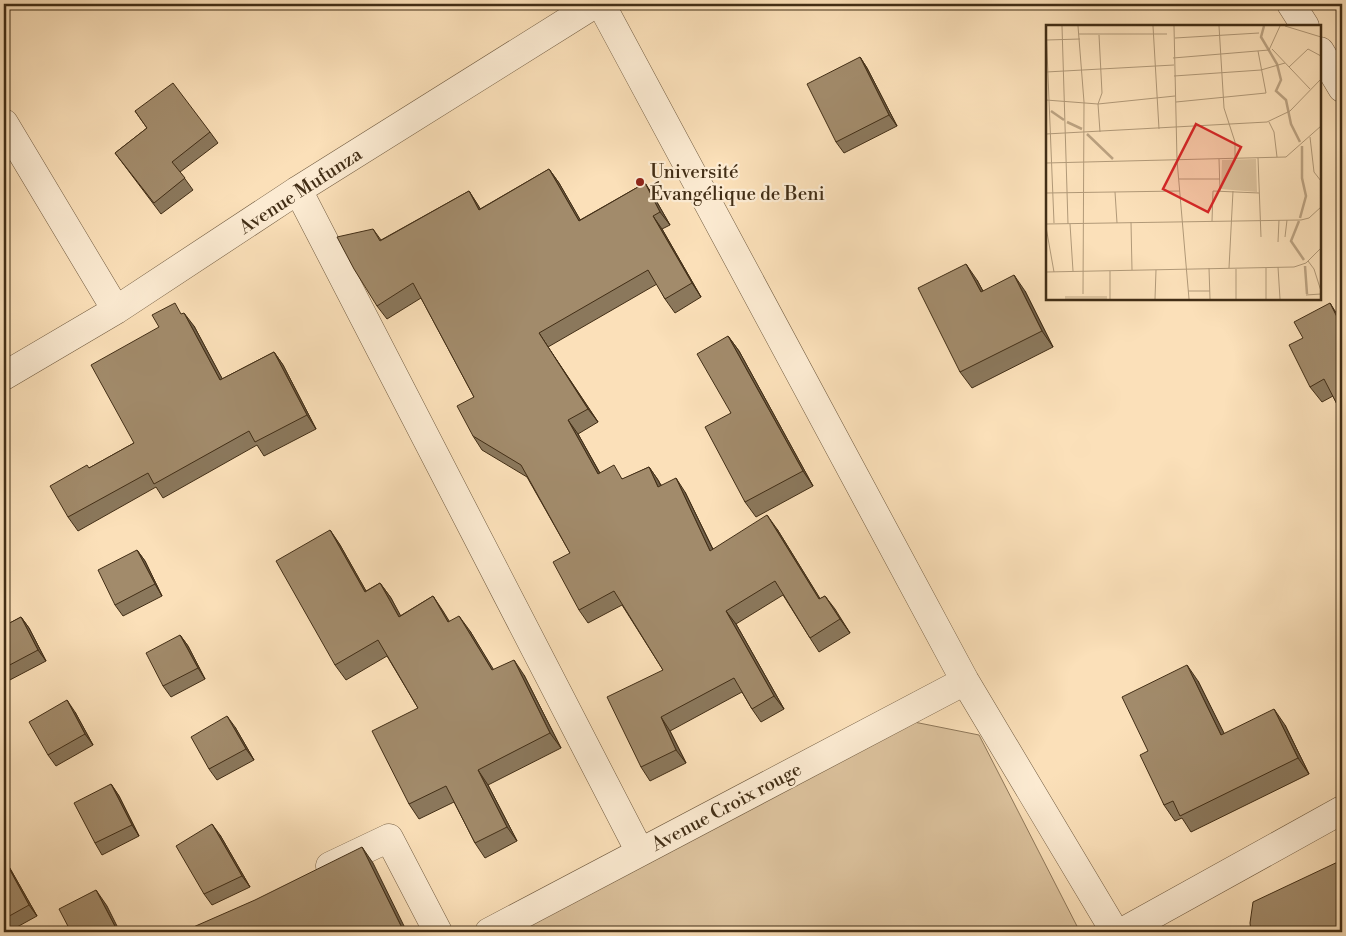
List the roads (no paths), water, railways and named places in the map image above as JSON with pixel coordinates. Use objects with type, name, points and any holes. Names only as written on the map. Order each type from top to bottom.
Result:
[{"type":"street","name":"Avenue Mufunza","points":[[4,376],[116,310],[298,190],[595,4]]},
{"type":"street","points":[[601,4],[965,680],[1115,932]]},
{"type":"street","points":[[1291,4],[1304,25]]},
{"type":"street","points":[[1321,53],[1342,88]]},
{"type":"street","points":[[4,123],[116,310]]},
{"type":"street","points":[[298,190],[640,852]]},
{"type":"street","name":"Avenue Croix rouge","points":[[489,932],[965,680]]},
{"type":"street","points":[[1122,932],[1342,810]]},
{"type":"street","points":[[309,876],[389,838],[438,932]]},
{"type":"place","name":"Université Évangélique de Beni","points":[[640,182]]}]
